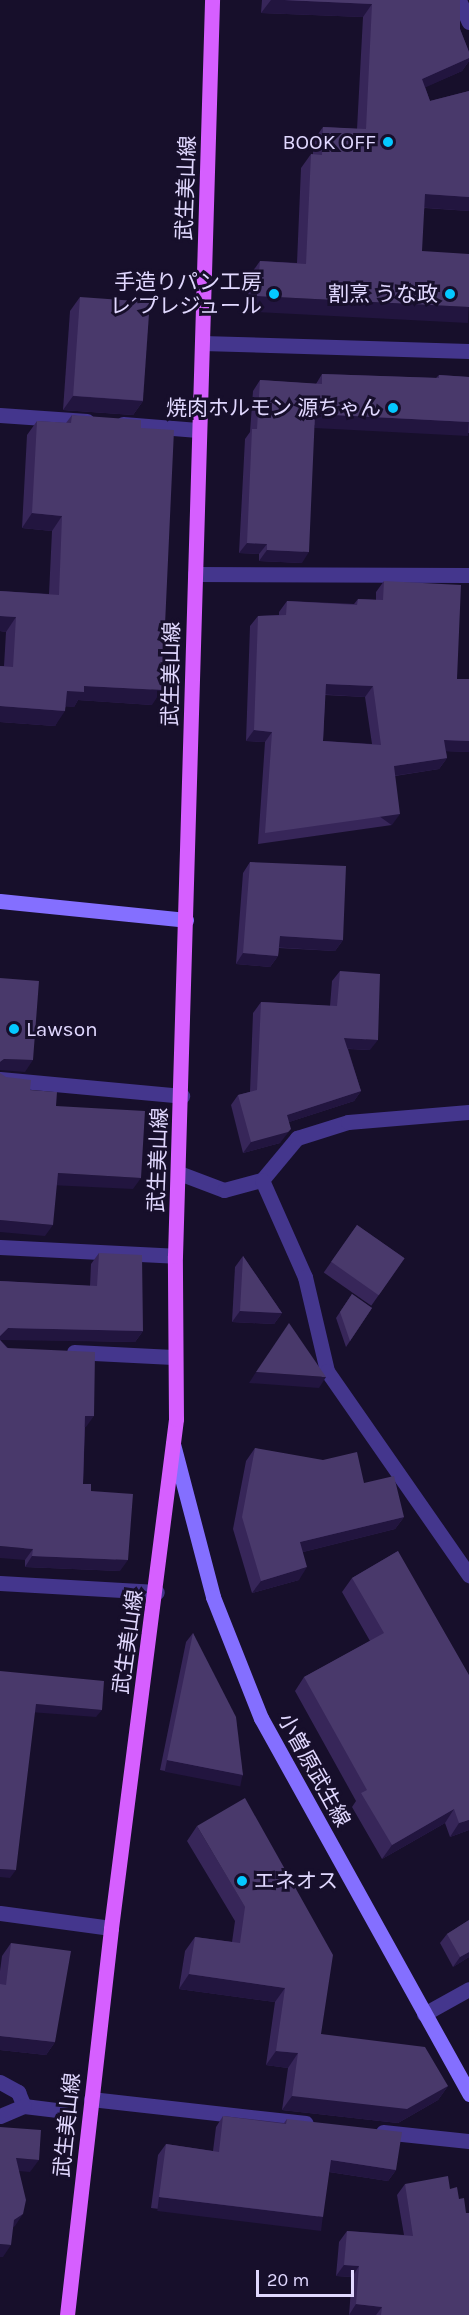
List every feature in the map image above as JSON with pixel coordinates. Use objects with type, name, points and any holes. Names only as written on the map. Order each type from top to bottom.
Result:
[{"type":"main road","name":"武生美山線","points":[[67,2315],[111,1928],[157,1592],[176,1419],[173,1357],[175,1256],[182,1096],[198,430],[212,0]]},
{"type":"main road","points":[[0,901],[186,920]]},
{"type":"main road","name":"小曽原武生線","points":[[172,1444],[213,1597],[261,1718],[469,2094]]},
{"type":"street","points":[[459,0],[469,22]]},
{"type":"street","points":[[202,344],[469,351]]},
{"type":"street","points":[[0,415],[198,430]]},
{"type":"street","points":[[195,574],[469,575]]},
{"type":"street","points":[[0,1079],[182,1096]]},
{"type":"street","points":[[179,1173],[224,1190],[262,1180],[297,1138],[348,1122],[469,1112]]},
{"type":"street","points":[[262,1180],[305,1277],[327,1371],[469,1575]]},
{"type":"street","points":[[0,1247],[175,1256]]},
{"type":"street","points":[[60,1352],[173,1357]]},
{"type":"street","points":[[0,1583],[157,1592]]},
{"type":"street","points":[[0,1913],[111,1928]]},
{"type":"street","points":[[424,2014],[469,1989]]},
{"type":"street","points":[[0,2082],[18,2091],[24,2106]]},
{"type":"street","points":[[91,2099],[327,2126]]},
{"type":"street","points":[[0,2116],[24,2106],[62,2111]]},
{"type":"street","points":[[363,2129],[469,2141]]},
{"type":"building","points":[[284,0],[460,0],[460,29],[469,58],[422,79],[430,101],[469,91],[469,197],[425,194],[422,251],[469,254],[469,307],[257,296],[260,261],[306,264],[311,154],[322,155],[323,127],[366,129],[372,4]]},
{"type":"building","points":[[80,297],[150,302],[143,401],[73,396]]},
{"type":"building","points":[[322,374],[469,377],[469,422],[315,414],[309,552],[267,550],[267,544],[247,543],[252,429],[257,429],[260,380],[322,384]]},
{"type":"building","points":[[72,415],[141,420],[141,428],[174,430],[162,690],[84,686],[84,692],[67,691],[65,711],[0,706],[0,666],[13,667],[16,617],[0,616],[0,591],[59,595],[62,516],[32,513],[37,421],[71,423]]},
{"type":"building","points":[[384,581],[461,585],[457,679],[469,679],[469,741],[444,740],[447,758],[394,766],[400,814],[265,833],[272,732],[254,730],[258,616],[286,615],[287,601],[357,605],[358,599],[383,600]],"holes":[[[326,684],[373,686],[381,745],[323,741]]]},
{"type":"building","points":[[250,862],[346,866],[343,940],[280,936],[278,956],[243,953]]},
{"type":"building","points":[[340,971],[380,974],[378,1040],[344,1038],[361,1091],[287,1115],[291,1129],[288,1132],[251,1142],[238,1095],[257,1090],[261,1002],[337,1006]]},
{"type":"building","name":"Lawson","points":[[0,978],[39,981],[33,1060],[4,1059],[0,1062]]},
{"type":"building","points":[[0,1073],[6,1077],[31,1080],[30,1090],[57,1092],[56,1106],[145,1111],[141,1178],[58,1173],[53,1225],[0,1220]]},
{"type":"building","points":[[357,1225],[405,1258],[379,1295],[331,1262]]},
{"type":"building","points":[[99,1253],[142,1255],[143,1331],[8,1328],[0,1336],[0,1281],[97,1286]]},
{"type":"building","points":[[243,1256],[282,1313],[240,1311]]},
{"type":"building","points":[[352,1294],[372,1308],[350,1341],[340,1312]]},
{"type":"building","points":[[289,1323],[326,1377],[256,1372]]},
{"type":"building","points":[[0,1340],[7,1348],[95,1352],[94,1416],[85,1416],[83,1484],[91,1484],[91,1491],[133,1494],[128,1560],[32,1556],[33,1549],[0,1546]]},
{"type":"building","points":[[255,1448],[323,1460],[357,1452],[364,1483],[394,1476],[404,1517],[300,1542],[307,1567],[261,1581],[242,1517]]},
{"type":"building","points":[[398,1551],[469,1675],[469,1820],[459,1823],[454,1809],[392,1845],[361,1793],[367,1790],[304,1677],[384,1633],[352,1578]]},
{"type":"building","points":[[193,1633],[236,1717],[243,1775],[167,1760]]},
{"type":"building","points":[[0,1671],[104,1681],[102,1710],[36,1704],[16,1870],[0,1869]]},
{"type":"building","points":[[245,1798],[333,1955],[321,2034],[425,2047],[448,2086],[407,2109],[292,2096],[298,2053],[276,2051],[285,1988],[189,1974],[195,1937],[240,1943],[245,1907],[197,1826]]},
{"type":"building","points":[[469,1920],[469,1952],[460,1957],[447,1934]]},
{"type":"building","points":[[11,1943],[71,1951],[55,2042],[0,2036],[0,1984],[6,1985]]},
{"type":"building","points":[[223,2116],[286,2124],[287,2119],[402,2132],[396,2170],[331,2160],[323,2217],[159,2197],[166,2144],[219,2152]]},
{"type":"building","points":[[0,2127],[41,2130],[39,2160],[16,2158],[26,2200],[23,2214],[14,2220],[11,2245],[0,2244]]},
{"type":"building","points":[[448,2176],[450,2189],[457,2187],[459,2199],[464,2198],[466,2213],[469,2213],[469,2315],[381,2315],[382,2307],[356,2304],[359,2266],[344,2265],[347,2231],[413,2236],[405,2184]]},
{"type":"place","name":"BOOK OFF","points":[[388,142]]},
{"type":"place","name":"手造りパン工房 レ´プレジュール","points":[[274,294]]},
{"type":"place","name":"割烹 うな政","points":[[450,294]]},
{"type":"place","name":"焼肉ホルモン 源ちゃん","points":[[393,408]]},
{"type":"place","name":"Lawson","points":[[14,1029]]},
{"type":"place","name":"エネオス","points":[[242,1881]]}]
